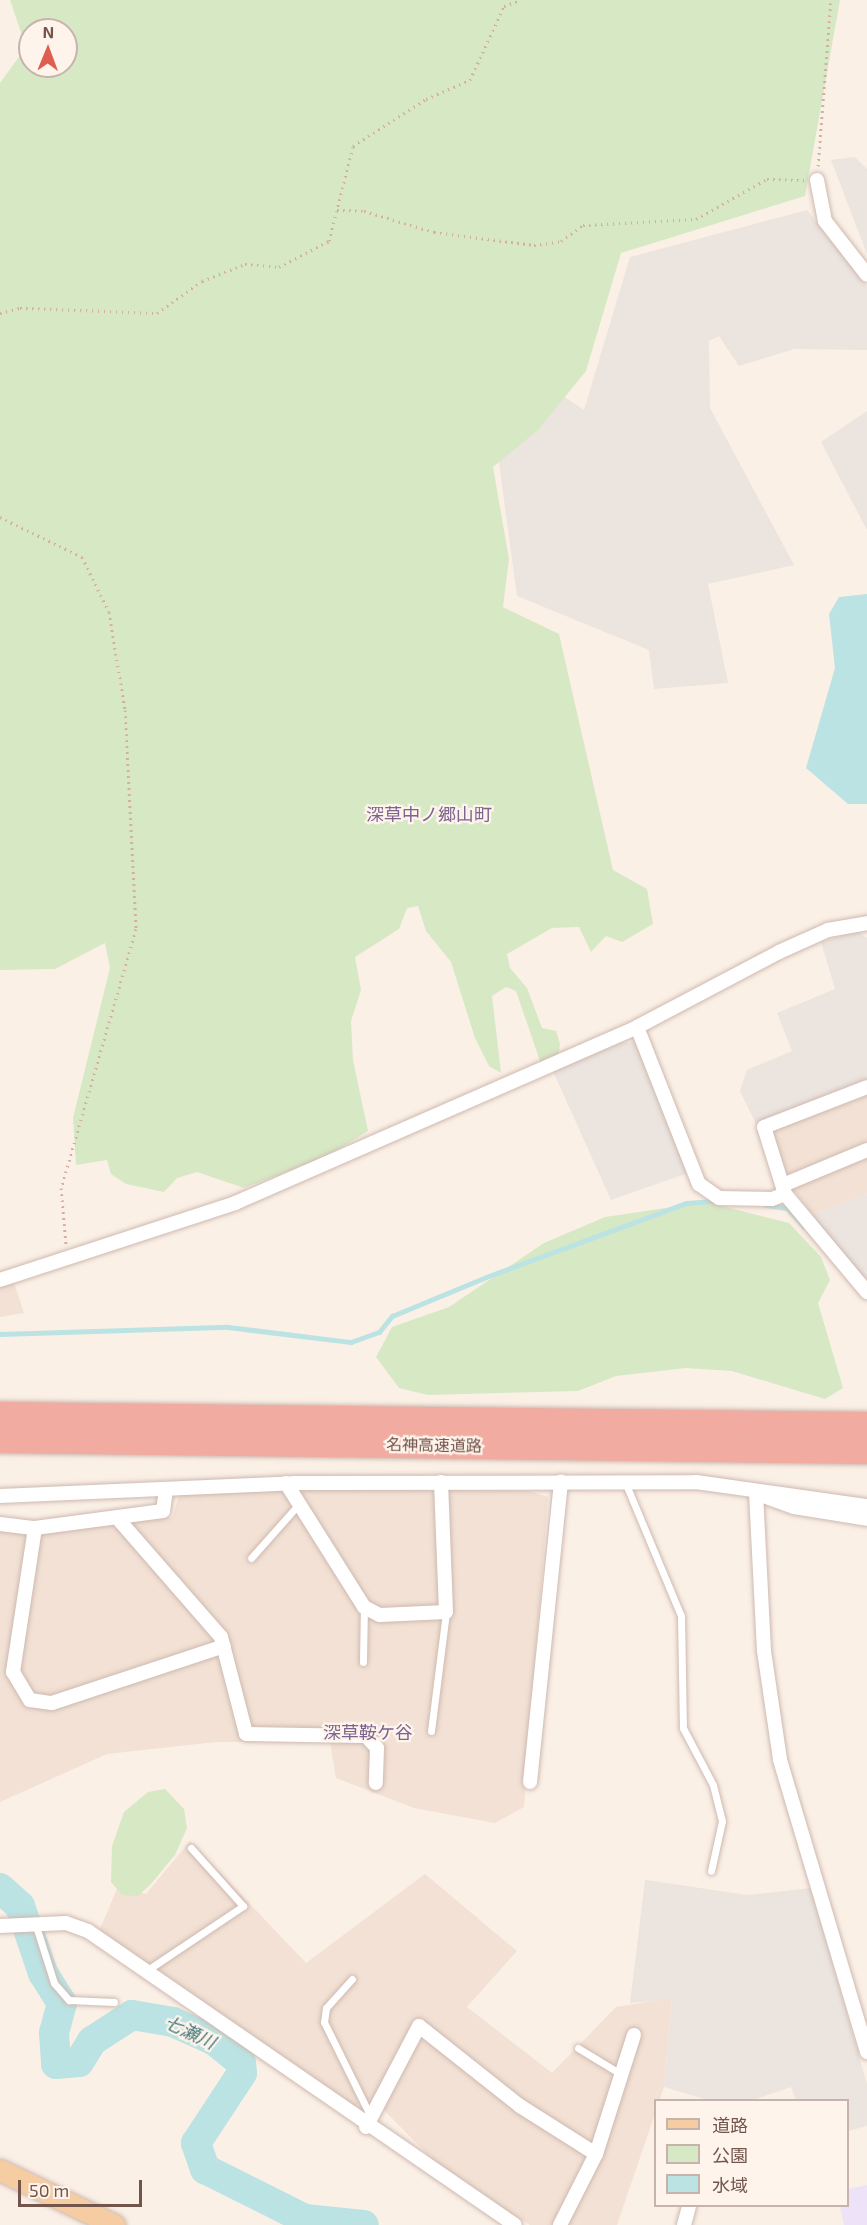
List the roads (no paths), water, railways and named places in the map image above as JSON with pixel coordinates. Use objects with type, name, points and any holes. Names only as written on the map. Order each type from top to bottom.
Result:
[{"type":"highway","name":"名神高速道路","points":[[0,1414],[867,1425]]},
{"type":"highway","name":"名神高速道路","points":[[0,1440],[867,1451]]},
{"type":"main road","points":[[0,2170],[115,2225]]},
{"type":"street","points":[[817,180],[825,221],[867,275]]},
{"type":"street","points":[[0,1280],[235,1203],[637,1027],[779,951],[828,930],[867,923]]},
{"type":"street","points":[[637,1027],[699,1184],[719,1198],[772,1199],[784,1190],[867,1150]]},
{"type":"street","points":[[867,1087],[764,1127],[784,1190],[867,1293]]},
{"type":"street","points":[[286,1483],[364,1607],[380,1615],[446,1612],[441,1482]]},
{"type":"street","points":[[530,1782],[561,1482]]},
{"type":"street","points":[[0,1497],[286,1483],[696,1482],[756,1493],[867,1506]]},
{"type":"street","points":[[0,1524],[35,1528],[120,1520],[163,1511],[166,1489]]},
{"type":"street","points":[[756,1493],[794,1507],[867,1519]]},
{"type":"street","points":[[756,1493],[764,1651],[780,1760],[867,2052]]},
{"type":"street","points":[[120,1520],[224,1646],[246,1734],[366,1736],[377,1748],[376,1783]]},
{"type":"street","points":[[35,1528],[12,1672],[30,1700],[52,1703],[224,1646]]},
{"type":"street","points":[[0,1926],[26,1922],[66,1923],[88,1931],[369,2122],[515,2225]]},
{"type":"street","points":[[369,2122],[419,2026],[520,2106],[596,2154]]},
{"type":"street","points":[[560,2225],[596,2154],[634,2035]]},
{"type":"street","points":[[684,2225],[688,2207]]},
{"type":"lane","points":[[625,1482],[681,1616],[683,1728],[712,1785],[722,1821],[711,1871]]},
{"type":"lane","points":[[251,1558],[299,1504]]},
{"type":"lane","points":[[363,1662],[364,1607]]},
{"type":"lane","points":[[431,1731],[446,1612]]},
{"type":"lane","points":[[146,1971],[243,1906],[191,1848]]},
{"type":"lane","points":[[26,1922],[54,1983],[69,2000],[114,2002]]},
{"type":"lane","points":[[352,1978],[326,2008],[324,2022],[369,2122]]},
{"type":"lane","points":[[578,2048],[621,2074]]},
{"type":"water","points":[[867,594],[867,804],[848,804],[806,768],[835,668],[829,614],[839,597]]},
{"type":"waterway","points":[[0,1334],[228,1327],[351,1342],[379,1332],[392,1316],[486,1277],[686,1203],[717,1201]]},
{"type":"waterway","points":[[765,1205],[787,1208],[804,1227]]},
{"type":"waterway","name":"七瀬川","points":[[0,1888],[20,1906],[43,1973],[62,2003],[54,2033],[56,2064],[79,2062],[92,2041],[132,2015],[173,2022],[215,2041],[241,2062],[242,2073],[196,2143],[205,2169],[305,2219],[364,2225]]},
{"type":"district","name":"深草中ノ郷山町","points":[[429,814]]},
{"type":"district","name":"深草鞍ケ谷","points":[[368,1732]]}]
